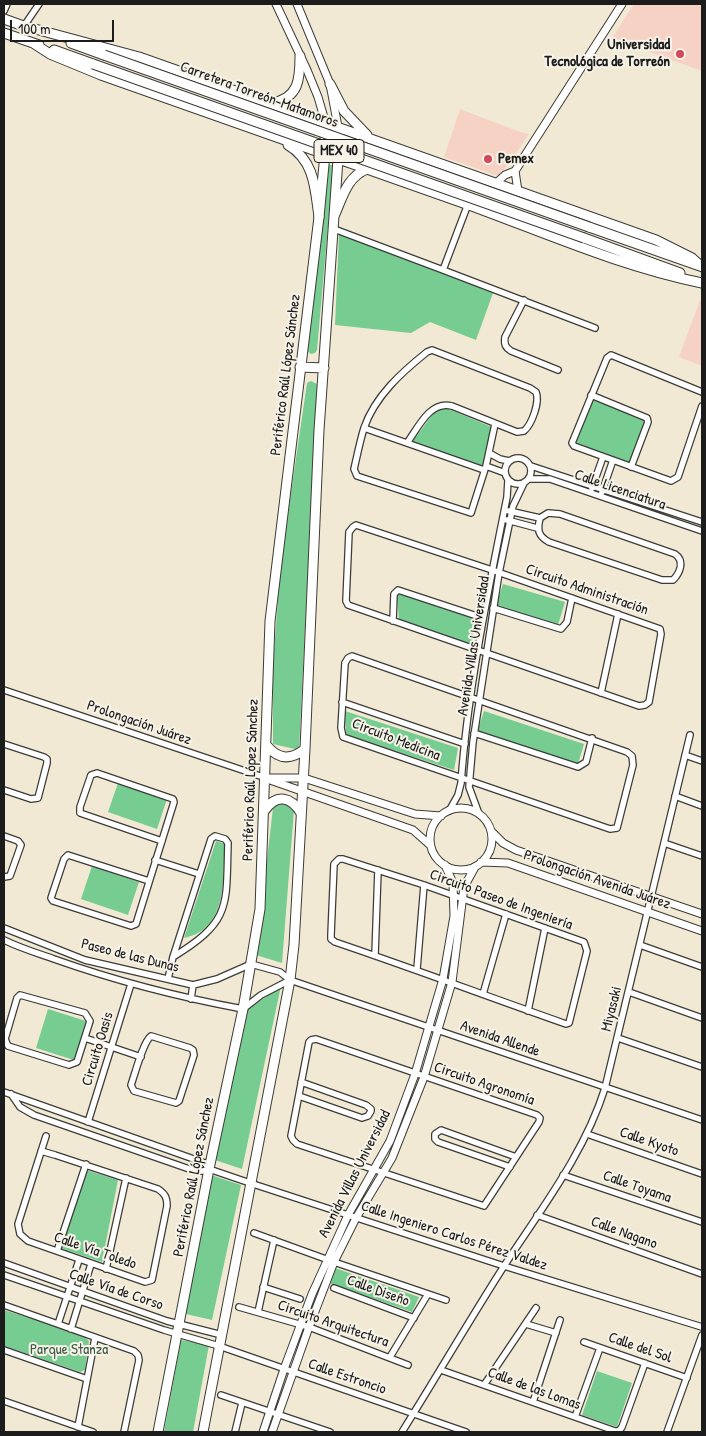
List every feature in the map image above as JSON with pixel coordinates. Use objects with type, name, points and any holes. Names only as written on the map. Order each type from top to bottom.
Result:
[{"type":"main road","name":"Carretera Torreón-Matamoros","points":[[4,19],[702,267]]},
{"type":"main road","points":[[24,26],[139,57],[372,138],[674,248],[692,258],[702,267]]},
{"type":"main road","name":"MEX 40","points":[[4,33],[584,238],[702,282]]},
{"type":"main road","points":[[33,44],[50,54],[101,75],[468,204],[630,264],[662,274],[702,282]]},
{"type":"main road","points":[[272,103],[282,101],[293,92],[300,74],[300,56]]},
{"type":"main road","points":[[330,84],[344,111],[352,121],[372,138]]},
{"type":"main road","points":[[272,103],[284,111],[287,121],[284,132],[278,138]]},
{"type":"main road","name":"Periférico Raúl López Sánchez","points":[[158,1432],[209,1169],[243,1009],[260,909],[265,810],[270,621],[319,217],[324,154],[324,121]]},
{"type":"main road","points":[[203,1432],[290,980],[294,945],[304,778],[316,507],[338,159],[338,127]]},
{"type":"main road","points":[[278,138],[293,148],[308,164],[314,178],[319,217]]},
{"type":"main road","points":[[367,169],[362,162],[361,153],[365,145],[372,138]]},
{"type":"main road","points":[[335,214],[351,180],[359,172],[367,169]]},
{"type":"main road","points":[[300,367],[324,368]]},
{"type":"main road","points":[[267,746],[278,756],[285,758],[292,757],[305,749]]},
{"type":"main road","points":[[265,810],[273,801],[284,799],[294,803],[302,813]]},
{"type":"street","points":[[4,11],[8,4]]},
{"type":"street","points":[[24,26],[39,4]]},
{"type":"street","points":[[276,4],[318,97],[324,121]]},
{"type":"street","points":[[297,4],[330,84],[338,127]]},
{"type":"street","points":[[496,183],[505,175],[515,170],[622,4]]},
{"type":"street","points":[[515,170],[518,191]]},
{"type":"street","points":[[444,270],[468,204]]},
{"type":"street","points":[[334,229],[595,328]]},
{"type":"street","points":[[524,300],[505,337],[506,347],[511,351],[558,370]]},
{"type":"street","points":[[407,443],[433,408],[439,405],[452,406],[517,432],[524,431],[530,422],[538,400],[536,392],[432,350],[403,371],[380,400],[364,428],[354,470],[357,476],[468,513],[472,511],[485,468],[495,424]]},
{"type":"street","points":[[702,392],[611,355],[607,358],[590,395],[572,443],[574,446],[631,467],[671,481],[676,480],[702,406]]},
{"type":"street","points":[[590,395],[647,418],[648,422],[631,467]]},
{"type":"street","points":[[364,428],[505,473]]},
{"type":"street","points":[[488,453],[508,461],[518,457],[523,458],[531,466],[532,472],[526,481],[518,484],[508,480],[505,473],[505,466],[508,461]]},
{"type":"street","points":[[590,493],[603,457]]},
{"type":"street","points":[[600,496],[613,460]]},
{"type":"street","name":"Calle Licenciatura","points":[[531,466],[702,522]]},
{"type":"street","name":"Calle Licenciatura","points":[[526,481],[550,479],[702,531]]},
{"type":"street","name":"Avenida Villas Universidad","points":[[479,814],[470,793],[469,780],[493,608],[495,571],[508,480]]},
{"type":"street","name":"Avenida Villas Universidad","points":[[449,811],[458,795],[462,778],[470,698],[483,618],[517,495],[526,481]]},
{"type":"street","points":[[504,510],[540,518]]},
{"type":"street","points":[[548,513],[560,514],[675,554],[680,558],[680,568],[673,580],[662,580],[549,542],[540,535],[537,528],[540,518],[548,513]]},
{"type":"street","points":[[502,519],[537,528]]},
{"type":"street","name":"Circuito Administración","points":[[359,525],[495,571],[656,627],[661,631],[650,702],[639,706],[352,607],[346,601],[349,532],[353,527],[359,525]]},
{"type":"street","points":[[394,622],[394,594],[398,590],[483,618]]},
{"type":"street","points":[[493,608],[560,629],[566,626],[572,598]]},
{"type":"street","points":[[601,693],[618,614]]},
{"type":"street","name":"Circuito Medicina","points":[[352,656],[479,701],[592,738],[627,752],[633,760],[618,825],[614,830],[343,737],[341,728],[345,663],[352,656]]},
{"type":"street","name":"Prolongación Juárez","points":[[4,690],[266,778]]},
{"type":"street","points":[[342,702],[464,744]]},
{"type":"street","points":[[474,734],[578,767],[586,762],[592,738]]},
{"type":"street","name":"Miyasaki","points":[[402,1432],[504,1266],[563,1175],[587,1134],[597,1112],[606,1088],[690,735]]},
{"type":"street","points":[[4,744],[44,757],[47,763],[38,798],[32,799],[4,790]]},
{"type":"street","points":[[685,755],[702,760]]},
{"type":"street","points":[[149,882],[68,855],[64,859],[51,898],[53,901],[134,926],[149,882],[155,860],[162,841],[174,802],[174,799],[97,773],[92,775],[80,807],[80,812],[162,841]]},
{"type":"street","points":[[266,778],[304,778],[415,814],[441,816]]},
{"type":"street","points":[[266,778],[413,830],[431,845],[437,858],[445,865],[457,869],[478,865],[491,846],[490,831],[486,822],[479,814],[464,809],[449,811],[441,816],[432,829],[431,845]]},
{"type":"street","points":[[675,796],[702,806]]},
{"type":"street","name":"Prolongación Avenida Juárez","points":[[490,831],[503,843],[516,850],[702,914]]},
{"type":"street","points":[[4,836],[18,841],[21,845],[10,876],[4,877]]},
{"type":"street","points":[[168,980],[174,957],[199,874],[213,836],[227,840],[226,892],[224,907],[220,916],[205,934],[174,957]]},
{"type":"street","points":[[664,843],[702,856]]},
{"type":"street","name":"Circuito Paseo de Ingeniería","points":[[339,859],[378,870],[462,899],[584,942],[587,951],[569,1023],[566,1024],[528,1011],[331,939],[335,862],[339,859]]},
{"type":"street","points":[[155,860],[199,874]]},
{"type":"street","name":"Prolongación Avenida Juárez","points":[[478,865],[501,862],[516,866],[702,931]]},
{"type":"street","name":"Avenida Villas Universidad","points":[[263,1432],[300,1324],[390,1141],[415,1074],[443,979],[454,916],[454,896],[451,878],[445,865]]},
{"type":"street","name":"Avenida Villas Universidad","points":[[352,1216],[383,1173],[398,1143],[424,1077],[452,982],[462,899],[467,880],[478,865]]},
{"type":"street","points":[[375,955],[378,870]]},
{"type":"street","points":[[417,969],[424,885]]},
{"type":"street","points":[[484,994],[506,914]]},
{"type":"street","name":"Paseo de las Dunas","points":[[4,928],[85,960],[193,985],[217,979],[251,964]]},
{"type":"street","points":[[528,1011],[545,928]]},
{"type":"street","name":"Paseo de las Dunas","points":[[4,940],[81,969],[131,984],[190,999],[243,1009]]},
{"type":"street","points":[[640,945],[702,967]]},
{"type":"street","points":[[81,969],[85,960]]},
{"type":"street","name":"Avenida Allende","points":[[251,964],[280,972],[290,980],[702,1120]]},
{"type":"street","points":[[243,1009],[265,992],[290,980]]},
{"type":"street","name":"Circuito Oasis","points":[[88,1122],[131,984]]},
{"type":"street","points":[[190,999],[193,985]]},
{"type":"street","points":[[629,992],[702,1018]]},
{"type":"street","points":[[20,995],[85,1013],[90,1021],[85,1038],[78,1062],[69,1065],[8,1046],[5,1039],[17,998],[20,995]]},
{"type":"street","points":[[151,1036],[193,1050],[194,1055],[179,1101],[172,1103],[132,1089],[141,1057],[148,1038],[151,1036]]},
{"type":"street","points":[[85,1038],[141,1057]]},
{"type":"street","points":[[618,1038],[702,1067]]},
{"type":"street","name":"Circuito Agronomía","points":[[314,1039],[415,1074],[537,1115],[540,1118],[484,1206],[297,1144],[293,1140],[291,1136],[309,1042],[314,1039]]},
{"type":"street","points":[[299,1096],[362,1118],[368,1116],[371,1109],[366,1105],[301,1082]]},
{"type":"street","name":"Calle Ingeniero Carlos Pérez Valdez","points":[[4,1092],[205,1164],[209,1169],[250,1183],[702,1328]]},
{"type":"street","points":[[11,1094],[20,1107],[34,1115],[195,1170],[203,1171],[209,1169]]},
{"type":"street","points":[[510,1166],[438,1142],[435,1139],[435,1134],[440,1130],[516,1157]]},
{"type":"street","name":"Calle Kyoto","points":[[587,1134],[702,1174]]},
{"type":"street","name":"Calle Vía Toledo","points":[[41,1151],[158,1188],[166,1197],[167,1206],[154,1276],[150,1281],[145,1282],[79,1260],[28,1241],[20,1234],[18,1224],[41,1151],[46,1136]]},
{"type":"street","points":[[57,1251],[86,1164]]},
{"type":"street","name":"Calle Toyama","points":[[563,1175],[702,1222]]},
{"type":"street","points":[[106,1269],[126,1178]]},
{"type":"street","name":"Calle Nagano","points":[[537,1215],[702,1274]]},
{"type":"street","points":[[254,1233],[446,1300]]},
{"type":"street","name":"Circuito Arquitectura","points":[[274,1240],[258,1312],[309,1327],[390,1357],[428,1294]]},
{"type":"street","points":[[58,1324],[79,1260]]},
{"type":"street","name":"Avenida Villas Universidad","points":[[272,1432],[330,1261]]},
{"type":"street","name":"Calle Vía de Corso","points":[[4,1264],[179,1324],[222,1335]]},
{"type":"street","points":[[71,1329],[91,1264]]},
{"type":"street","name":"Calle Vía de Corso","points":[[4,1274],[177,1334],[220,1346]]},
{"type":"street","points":[[263,1288],[300,1299]]},
{"type":"street","name":"Calle Diseño","points":[[334,1288],[414,1318]]},
{"type":"street","points":[[4,1305],[134,1351],[138,1355],[139,1360],[124,1432]]},
{"type":"street","points":[[239,1307],[258,1312]]},
{"type":"street","points":[[484,1385],[536,1308]]},
{"type":"street","points":[[533,1402],[560,1320]]},
{"type":"street","points":[[526,1324],[556,1333]]},
{"type":"street","points":[[667,1432],[702,1334]]},
{"type":"street","points":[[78,1427],[96,1338]]},
{"type":"street","name":"Calle del Sol","points":[[584,1342],[687,1378]]},
{"type":"street","name":"Calle Estroncio","points":[[220,1346],[466,1432]]},
{"type":"street","points":[[575,1417],[600,1348]]},
{"type":"street","points":[[4,1350],[87,1379]]},
{"type":"street","points":[[390,1357],[408,1365]]},
{"type":"street","name":"Calle de las Lomas","points":[[441,1370],[619,1431],[645,1363]]},
{"type":"street","points":[[221,1395],[330,1432]]},
{"type":"street","points":[[4,1400],[93,1432]]},
{"type":"street","points":[[235,1432],[242,1403]]},
{"type":"shaded area","name":"Universidad Tecnológica de Torreón","points":[[634,4],[702,4],[702,71],[612,38]]},
{"type":"shaded area","points":[[460,109],[529,134],[508,165],[498,176],[444,157]]},
{"type":"shaded area","points":[[700,300],[702,301],[702,366],[679,357]]},
{"type":"green space","points":[[328,165],[332,165],[333,169],[317,350],[311,354],[307,351]]},
{"type":"green space","points":[[339,234],[493,293],[476,340],[430,322],[411,333],[335,325]]},
{"type":"green space","points":[[311,381],[317,384],[299,750],[273,744],[273,663],[281,561],[307,383]]},
{"type":"green space","points":[[592,399],[646,420],[630,464],[575,443]]},
{"type":"green space","points":[[446,408],[492,427],[483,466],[412,442],[436,410]]},
{"type":"green space","points":[[503,584],[565,602],[558,625],[496,606]]},
{"type":"green space","points":[[400,594],[475,619],[472,645],[399,621],[397,595]]},
{"type":"green space","points":[[345,711],[458,748],[454,770],[346,735]]},
{"type":"green space","points":[[484,711],[584,744],[578,764],[477,732]]},
{"type":"green space","points":[[118,783],[167,799],[157,829],[108,812]]},
{"type":"green space","points":[[279,803],[288,804],[294,810],[282,963],[256,955],[273,808]]},
{"type":"green space","points":[[216,841],[225,844],[223,886],[216,913],[209,924],[199,933],[184,938]]},
{"type":"green space","points":[[92,866],[139,882],[128,915],[81,899]]},
{"type":"green space","points":[[281,986],[242,1169],[215,1160],[245,1012]]},
{"type":"green space","points":[[48,1009],[86,1021],[74,1060],[36,1048]]},
{"type":"green space","points":[[86,1170],[118,1180],[102,1262],[60,1248]]},
{"type":"green space","points":[[211,1175],[241,1185],[212,1320],[186,1314]]},
{"type":"green space","points":[[335,1268],[419,1297],[412,1312],[329,1283]]},
{"type":"green space","name":"Parque Stanza","points":[[4,1310],[83,1335],[89,1341],[85,1370],[80,1372],[4,1346]]},
{"type":"green space","points":[[181,1340],[209,1345],[193,1432],[164,1432]]},
{"type":"green space","points":[[597,1371],[632,1383],[617,1427],[582,1415]]},
{"type":"place","name":"Universidad Tecnológica de Torreón","points":[[680,54]]},
{"type":"place","name":"Pemex","points":[[488,159]]}]
